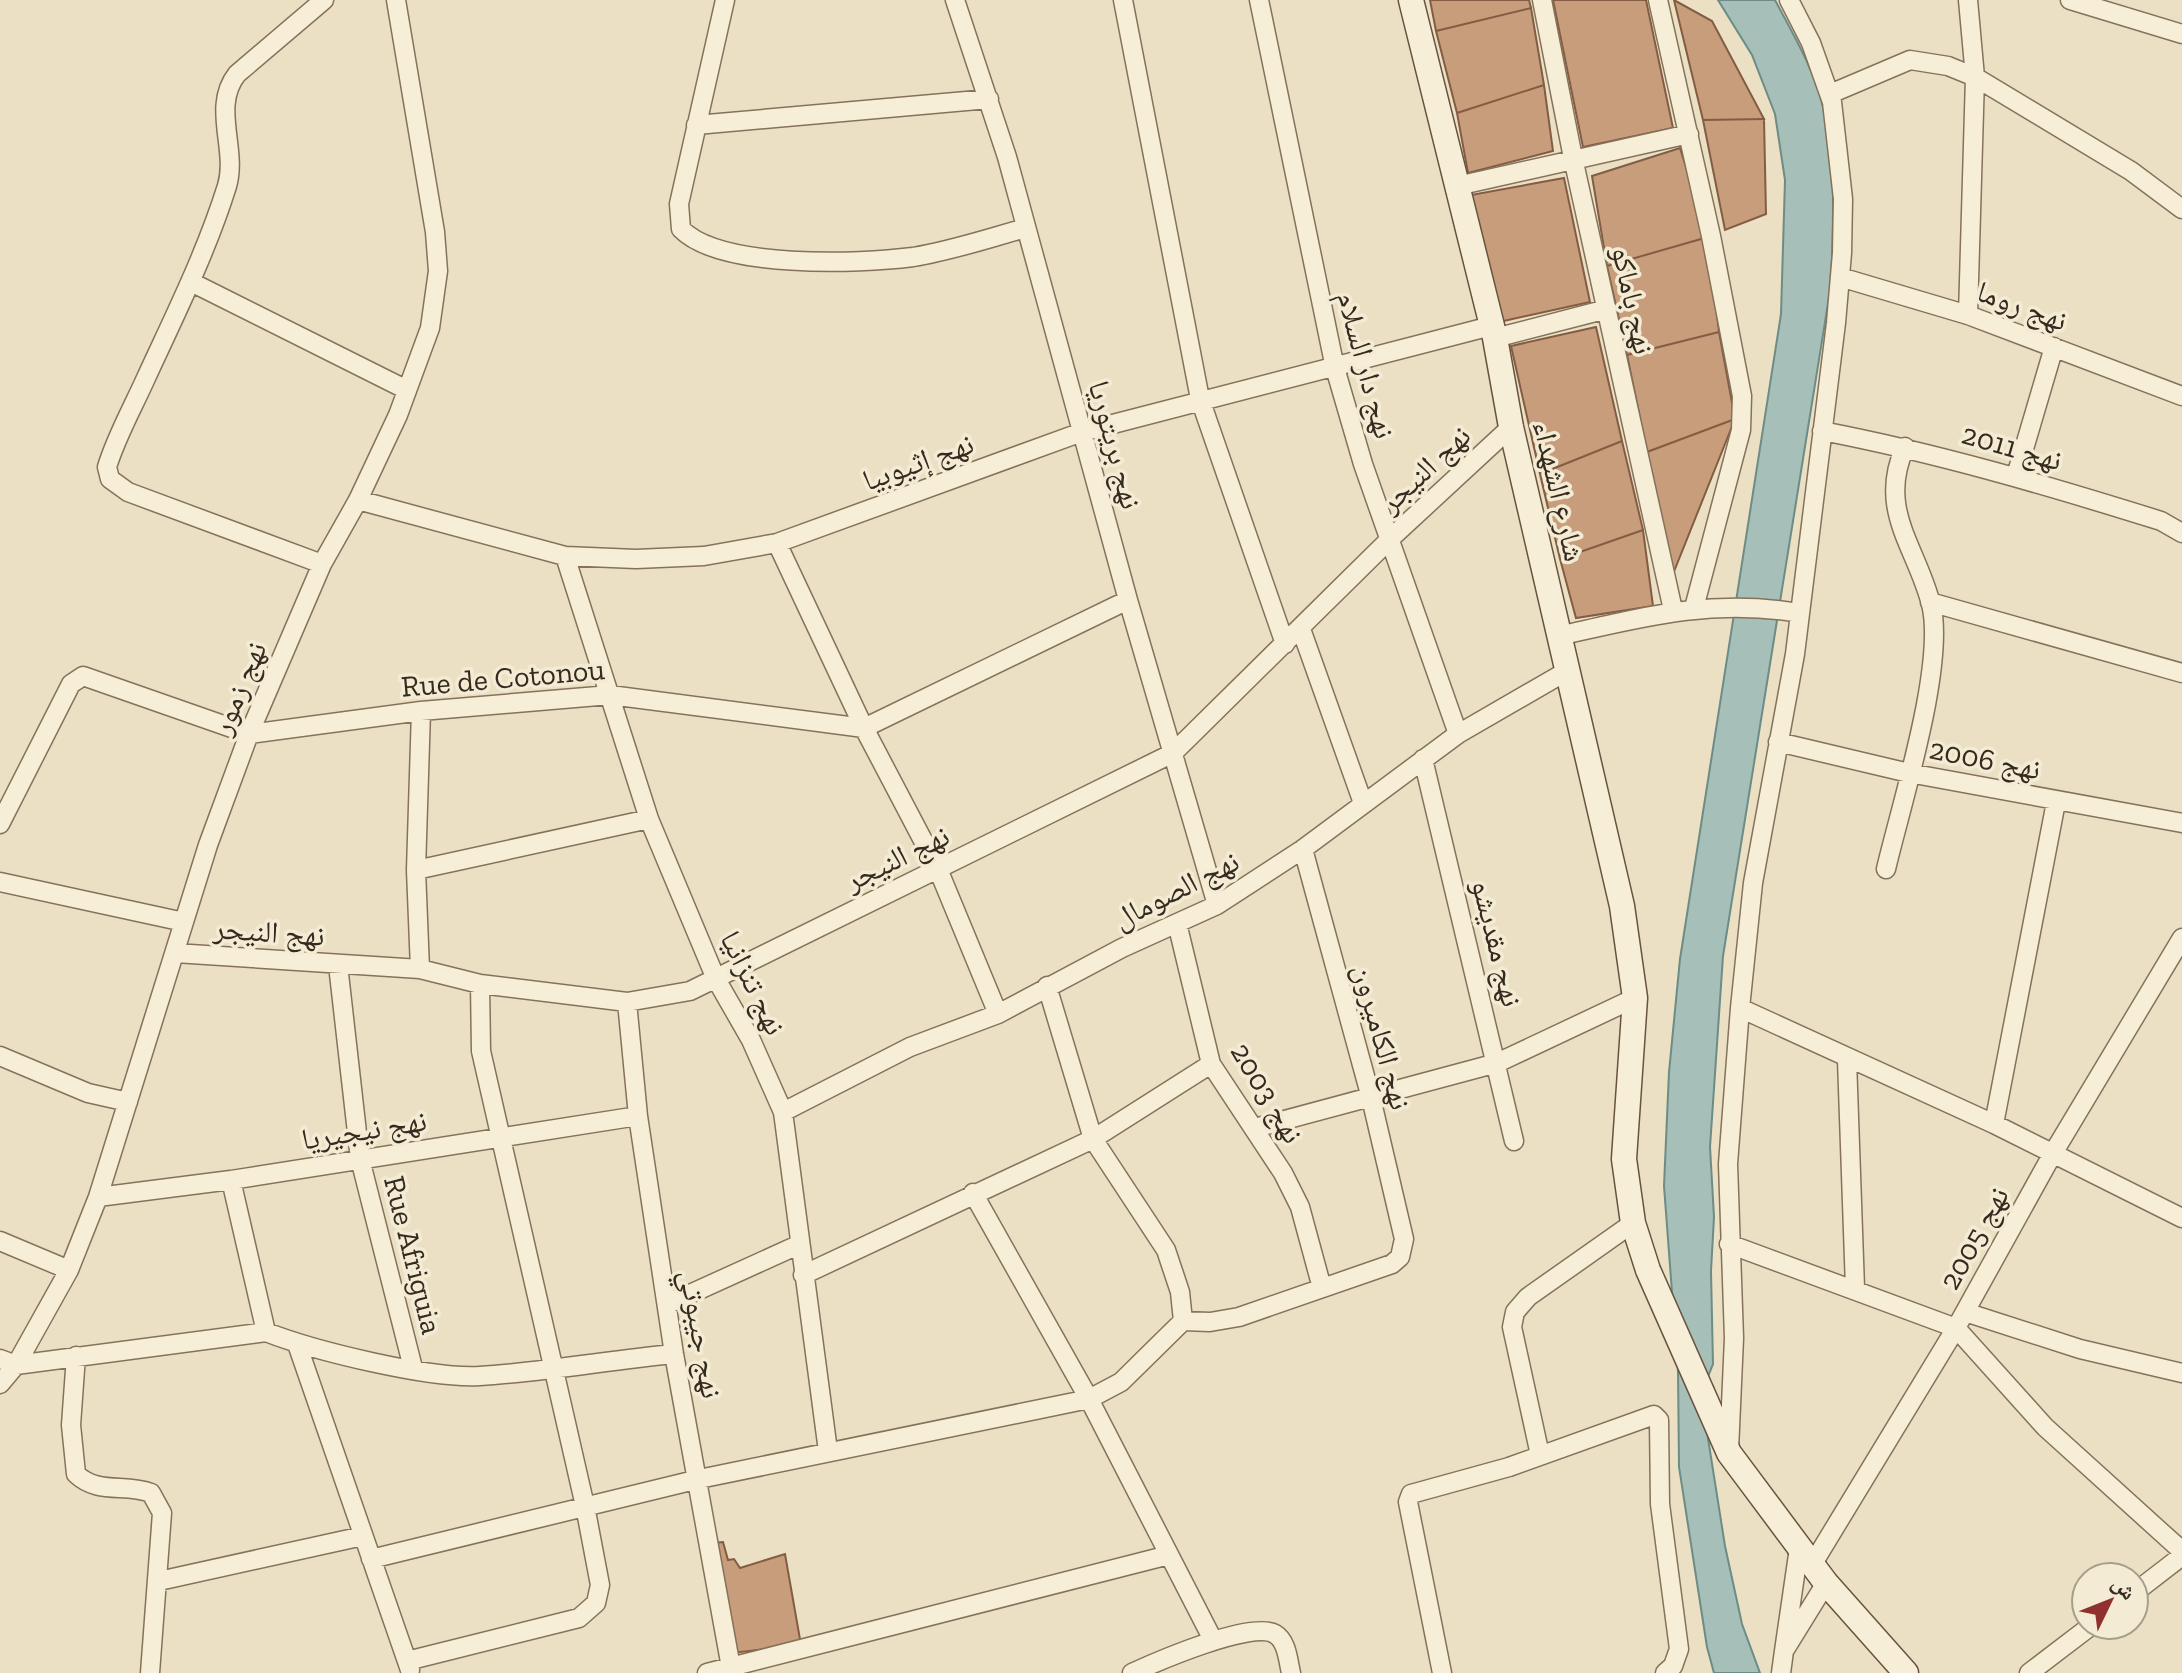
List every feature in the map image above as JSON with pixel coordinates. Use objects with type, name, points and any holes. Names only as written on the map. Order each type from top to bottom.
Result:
[{"type":"main road","name":"شارع الشهداء","points":[[1411,0],[1493,332],[1511,427],[1611,849],[1635,998],[1624,1159],[1633,1223],[1648,1270],[1729,1453],[1812,1565],[1906,1673]]},
{"type":"street","points":[[322,564],[128,492],[110,479],[107,467],[191,282],[229,179],[225,110],[228,89],[237,74],[324,0]]},
{"type":"street","name":"نهج زمور","points":[[0,1384],[8,1362],[69,1270],[98,1197],[184,922],[249,734],[322,564],[358,500],[407,390],[430,328],[438,271],[431,205],[396,0]]},
{"type":"street","points":[[725,0],[678,217],[681,229],[689,237],[720,252],[869,261],[941,251],[1026,228]]},
{"type":"street","name":"نهج بريتوريا","points":[[955,0],[989,99],[1128,600],[1217,905]]},
{"type":"street","points":[[1123,0],[1200,399],[1285,644]]},
{"type":"street","name":"نهج دار السلام","points":[[1259,0],[1335,368],[1458,734]]},
{"type":"street","name":"نهج باماكو","points":[[1542,0],[1573,158],[1673,610]]},
{"type":"street","points":[[1658,0],[1689,134],[1742,396],[1741,430],[1694,608]]},
{"type":"street","points":[[1729,1453],[1734,1338],[1728,1164],[1740,1008],[1753,883],[1778,742],[1822,431],[1840,277],[1843,199],[1830,94],[1811,43],[1789,0]]},
{"type":"street","points":[[1968,0],[1975,77],[1968,315]]},
{"type":"street","points":[[2070,0],[2182,34]]},
{"type":"street","points":[[1830,94],[1920,58],[1975,77],[2131,171],[2182,209]]},
{"type":"street","points":[[696,125],[989,99]]},
{"type":"street","points":[[1457,186],[1689,134]]},
{"type":"street","name":"نهج روما","points":[[1840,277],[1968,315],[2182,396]]},
{"type":"street","points":[[191,282],[407,390]]},
{"type":"street","name":"نهج إثيوبيا","points":[[358,500],[565,556],[636,559],[690,557],[777,543],[1082,432],[1200,399],[1607,309]]},
{"type":"street","points":[[2016,476],[2054,347]]},
{"type":"street","name":"نهج النيجر","points":[[175,953],[420,969],[480,984],[627,1002],[690,991],[1173,753],[1391,538],[1511,427]]},
{"type":"street","name":"نهج 2011","points":[[1822,431],[1905,447],[2016,476],[2161,521],[2182,533]]},
{"type":"street","points":[[1886,869],[1934,658],[1936,631],[1930,602],[1902,538],[1893,486],[1894,470],[1905,447]]},
{"type":"street","points":[[777,543],[864,728],[938,869],[998,1014]]},
{"type":"street","name":"نهج تنزانيا","points":[[565,556],[649,819],[716,979],[751,1040],[783,1112],[798,1245],[828,1451]]},
{"type":"street","points":[[864,728],[1128,600]]},
{"type":"street","points":[[1930,602],[2182,673]]},
{"type":"street","points":[[1559,636],[1673,610],[1723,605],[1795,612]]},
{"type":"street","points":[[1301,629],[1363,803]]},
{"type":"street","name":"نهج الصومال","points":[[783,1112],[910,1047],[998,1014],[1047,986],[1217,905],[1303,849],[1458,734],[1567,671]]},
{"type":"street","name":"Rue de Cotonou","points":[[0,824],[77,678],[94,678],[249,734],[421,711],[610,695],[864,728]]},
{"type":"street","points":[[420,969],[416,870],[421,711]]},
{"type":"street","name":"نهج 2006","points":[[1778,742],[1909,773],[2182,823]]},
{"type":"street","name":"نهج مقديشو","points":[[1423,759],[1514,1141]]},
{"type":"street","points":[[1994,1124],[2056,802]]},
{"type":"street","points":[[416,870],[649,819]]},
{"type":"street","name":"نهج الكاميرون","points":[[1303,849],[1371,1098],[1404,1239],[1400,1257],[1392,1264],[1322,1288]]},
{"type":"street","points":[[0,882],[184,922]]},
{"type":"street","name":"نهج 2003","points":[[1177,923],[1211,1064],[1255,1128],[1300,1207],[1322,1288]]},
{"type":"street","name":"نهج 2005","points":[[1784,1651],[1812,1565],[1960,1320],[2052,1155],[2182,938]]},
{"type":"street","name":"Rue Afriguia","points":[[338,965],[360,1159],[413,1368]]},
{"type":"street","points":[[297,1344],[409,1667],[566,1623],[589,1612],[600,1585],[585,1506],[481,1051],[480,984]]},
{"type":"street","points":[[1047,986],[1093,1139],[1166,1250],[1180,1292],[1183,1321]]},
{"type":"street","points":[[1255,1128],[1497,1063],[1635,998]]},
{"type":"street","name":"نهج جيبوتي","points":[[627,1002],[638,1116],[674,1354],[732,1670]]},
{"type":"street","points":[[1740,1008],[1847,1060],[1994,1124],[2182,1218]]},
{"type":"street","points":[[0,1056],[88,1093],[128,1102]]},
{"type":"street","points":[[1847,1060],[1855,1288]]},
{"type":"street","points":[[803,1275],[1093,1139],[1211,1064]]},
{"type":"street","name":"نهج نيجيريا","points":[[98,1197],[231,1180],[638,1116]]},
{"type":"street","points":[[231,1180],[266,1332]]},
{"type":"street","points":[[973,1193],[1089,1399],[1213,1640]]},
{"type":"street","points":[[1540,1455],[1512,1327],[1515,1312],[1528,1297],[1633,1223]]},
{"type":"street","points":[[0,1241],[69,1270]]},
{"type":"street","points":[[1729,1244],[1855,1288],[1960,1320],[2181,1370]]},
{"type":"street","points":[[668,1304],[798,1245]]},
{"type":"street","points":[[371,1559],[699,1479],[1089,1399],[1121,1382],[1183,1321],[1210,1322],[1239,1317],[1322,1288]]},
{"type":"street","points":[[1960,1320],[2045,1427],[2182,1554],[2150,1580]]},
{"type":"street","points":[[8,1362],[266,1332],[297,1344],[413,1368],[479,1376],[674,1354]]},
{"type":"street","points":[[76,1356],[71,1425],[76,1474],[92,1486],[140,1488],[151,1493],[162,1513],[150,1673]]},
{"type":"street","points":[[1442,1673],[1409,1498],[1415,1490],[1489,1473],[1648,1416],[1659,1420],[1660,1504],[1679,1649],[1673,1666],[1665,1673]]},
{"type":"street","points":[[159,1581],[363,1536]]},
{"type":"street","points":[[707,1673],[732,1670],[1169,1555]]},
{"type":"street","points":[[1781,1673],[1784,1651],[1812,1565]]},
{"type":"street","points":[[1132,1673],[1213,1640],[1273,1632],[1284,1644],[1291,1673]]},
{"type":"street","points":[[2029,1673],[2071,1641]]},
{"type":"water","points":[[1718,0],[1775,0],[1819,93],[1830,151],[1833,196],[1831,285],[1723,956],[1710,1147],[1714,1217],[1711,1271],[1713,1364],[1701,1394],[1725,1546],[1742,1624],[1760,1673],[1714,1673],[1707,1647],[1679,1467],[1678,1372],[1664,1186],[1669,1072],[1680,959],[1781,314],[1785,180],[1775,114],[1752,55]]},
{"type":"building","points":[[1430,0],[1529,0],[1531,8],[1436,31]]},
{"type":"building","points":[[1553,0],[1646,0],[1673,128],[1583,147]]},
{"type":"building","points":[[1674,0],[1712,21],[1764,119],[1703,120]]},
{"type":"building","points":[[1531,8],[1544,85],[1457,113],[1436,31]]},
{"type":"building","points":[[1544,85],[1553,151],[1468,173],[1457,113]]},
{"type":"building","points":[[1764,119],[1766,214],[1725,230],[1703,120]]},
{"type":"building","points":[[1680,148],[1708,237],[1607,266],[1592,176]]},
{"type":"building","points":[[1564,178],[1590,302],[1499,322],[1471,195]]},
{"type":"building","points":[[1708,237],[1719,332],[1627,355],[1607,266]]},
{"type":"building","points":[[1596,327],[1622,441],[1540,474],[1511,346]]},
{"type":"building","points":[[1719,332],[1735,419],[1647,452],[1627,355]]},
{"type":"building","points":[[1735,419],[1671,579],[1647,452]]},
{"type":"building","points":[[1622,441],[1643,530],[1560,559],[1540,474]]},
{"type":"building","points":[[1643,530],[1653,606],[1576,618],[1560,559]]},
{"type":"building","points":[[723,1542],[728,1560],[734,1559],[740,1568],[785,1554],[801,1645],[732,1653],[713,1543]]}]
